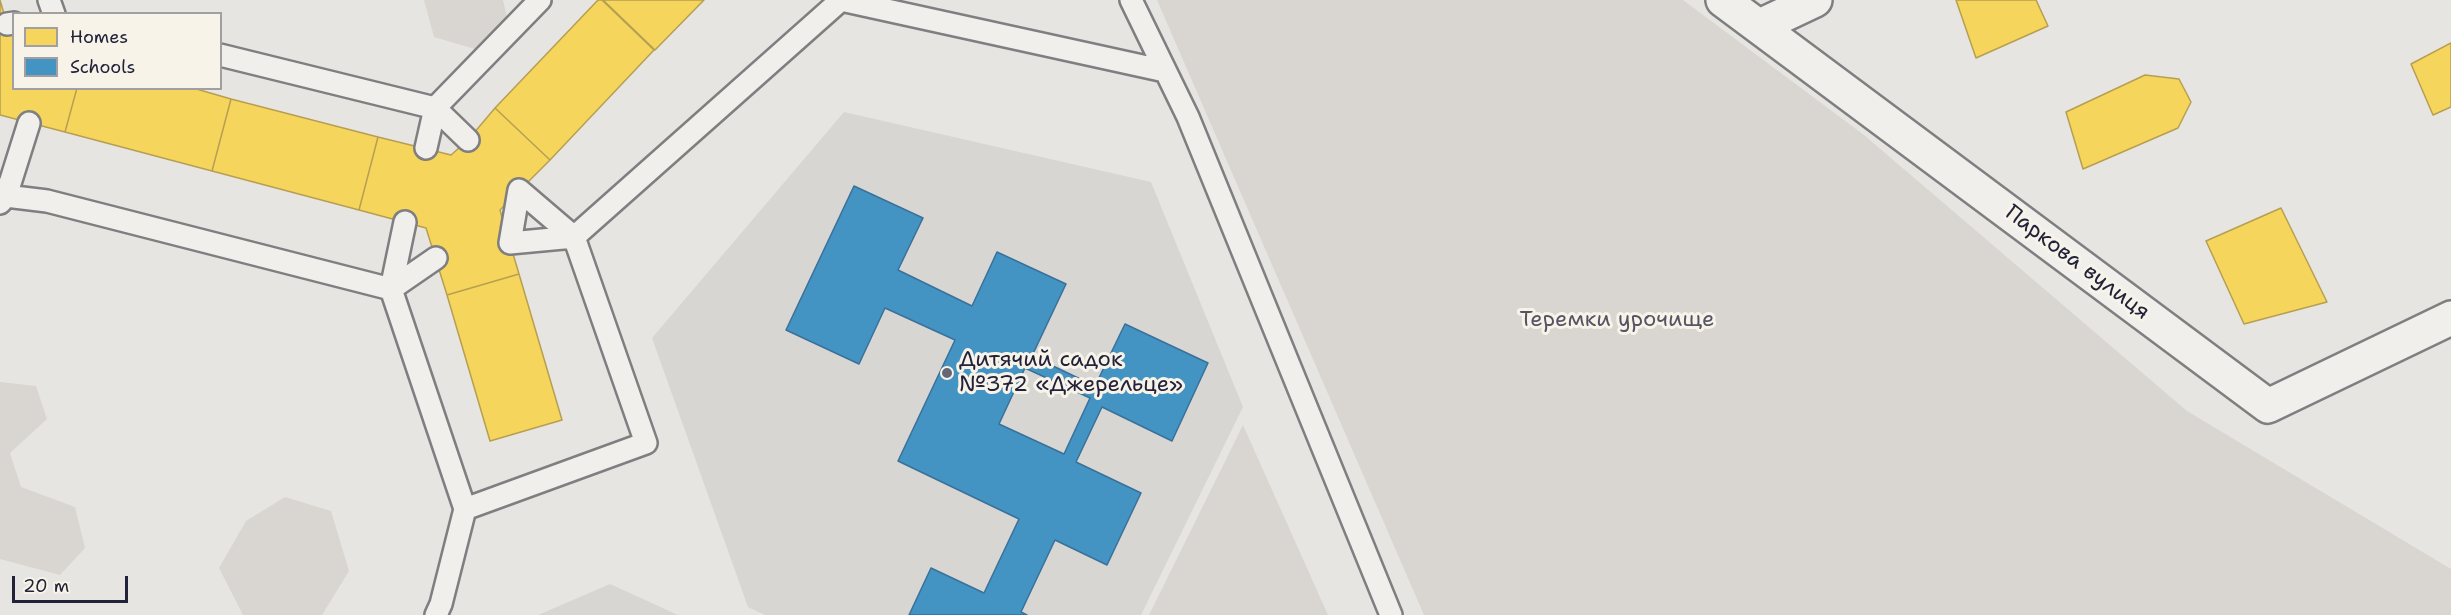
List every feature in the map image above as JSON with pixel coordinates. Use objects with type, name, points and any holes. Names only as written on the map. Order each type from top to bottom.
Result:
[{"type":"street","name":"Паркова вулиця","points":[[1723,0],[2268,406],[2451,318]]},
{"type":"street","points":[[1760,26],[1815,0]]},
{"type":"lane","points":[[426,148],[435,108],[540,0]]},
{"type":"lane","points":[[465,509],[646,443],[574,237],[841,0],[1165,71]]},
{"type":"lane","points":[[1131,0],[1192,128],[1391,615]]},
{"type":"lane","points":[[222,55],[435,108],[468,140]]},
{"type":"lane","points":[[29,123],[2,196],[47,201],[391,289],[436,258]]},
{"type":"lane","points":[[405,222],[391,289],[465,509],[441,604],[436,615]]},
{"type":"shaded area","name":"Дитячий садок №372 «Джерельце»","points":[[844,112],[1151,182],[1243,407],[1141,615],[765,615],[748,607],[652,338]]},
{"type":"shaded area","points":[[610,584],[678,615],[538,615]]},
{"type":"green space","points":[[424,0],[503,0],[508,22],[478,50],[434,37]]},
{"type":"green space","name":"Теремки урочище","points":[[1157,0],[1683,0],[1864,135],[2187,411],[2451,569],[2451,615],[1424,615]]},
{"type":"green space","points":[[0,382],[36,386],[47,419],[10,453],[21,487],[75,507],[85,548],[60,575],[0,559]]},
{"type":"green space","points":[[1243,425],[1328,615],[1149,615]]},
{"type":"green space","points":[[285,497],[331,511],[349,571],[322,615],[243,615],[219,568],[246,521]]},
{"type":"building: Homes","points":[[0,0],[12,33],[12,90],[76,90],[65,132],[0,115]]},
{"type":"building: Homes","points":[[598,0],[602,0],[654,50],[550,160],[495,108]]},
{"type":"building: Homes","points":[[603,0],[704,0],[655,50]]},
{"type":"building: Homes","points":[[1956,0],[2036,0],[2048,26],[1976,58]]},
{"type":"building: Homes","points":[[2451,43],[2451,107],[2433,115],[2411,64]]},
{"type":"building: Homes","points":[[2145,75],[2179,79],[2191,102],[2178,128],[2083,169],[2066,112]]},
{"type":"building: Homes","points":[[76,90],[200,90],[231,99],[212,171],[65,132]]},
{"type":"building: Homes","points":[[231,99],[378,137],[359,210],[212,171]]},
{"type":"building: Homes","points":[[495,108],[550,160],[500,210],[519,274],[447,295],[426,228],[359,210],[378,137],[451,155],[468,140]]},
{"type":"building: Homes","points":[[2281,208],[2327,302],[2244,324],[2206,241]]},
{"type":"building: Homes","points":[[519,274],[562,420],[490,441],[447,295]]},
{"type":"building: Schools","points":[[854,186],[923,218],[898,270],[972,306],[997,252],[1066,284],[1032,356],[1095,386],[1125,324],[1208,363],[1172,441],[1102,407],[1076,462],[1141,493],[1107,565],[1055,540],[1021,612],[1027,615],[909,615],[931,568],[984,593],[1019,519],[898,461],[955,340],[885,308],[859,364],[786,330]],"holes":[[[1025,368],[1090,398],[1064,454],[999,424]]]},
{"type":"place","name":"Дитячий садок №372 «Джерельце»","points":[[947,373]]}]
